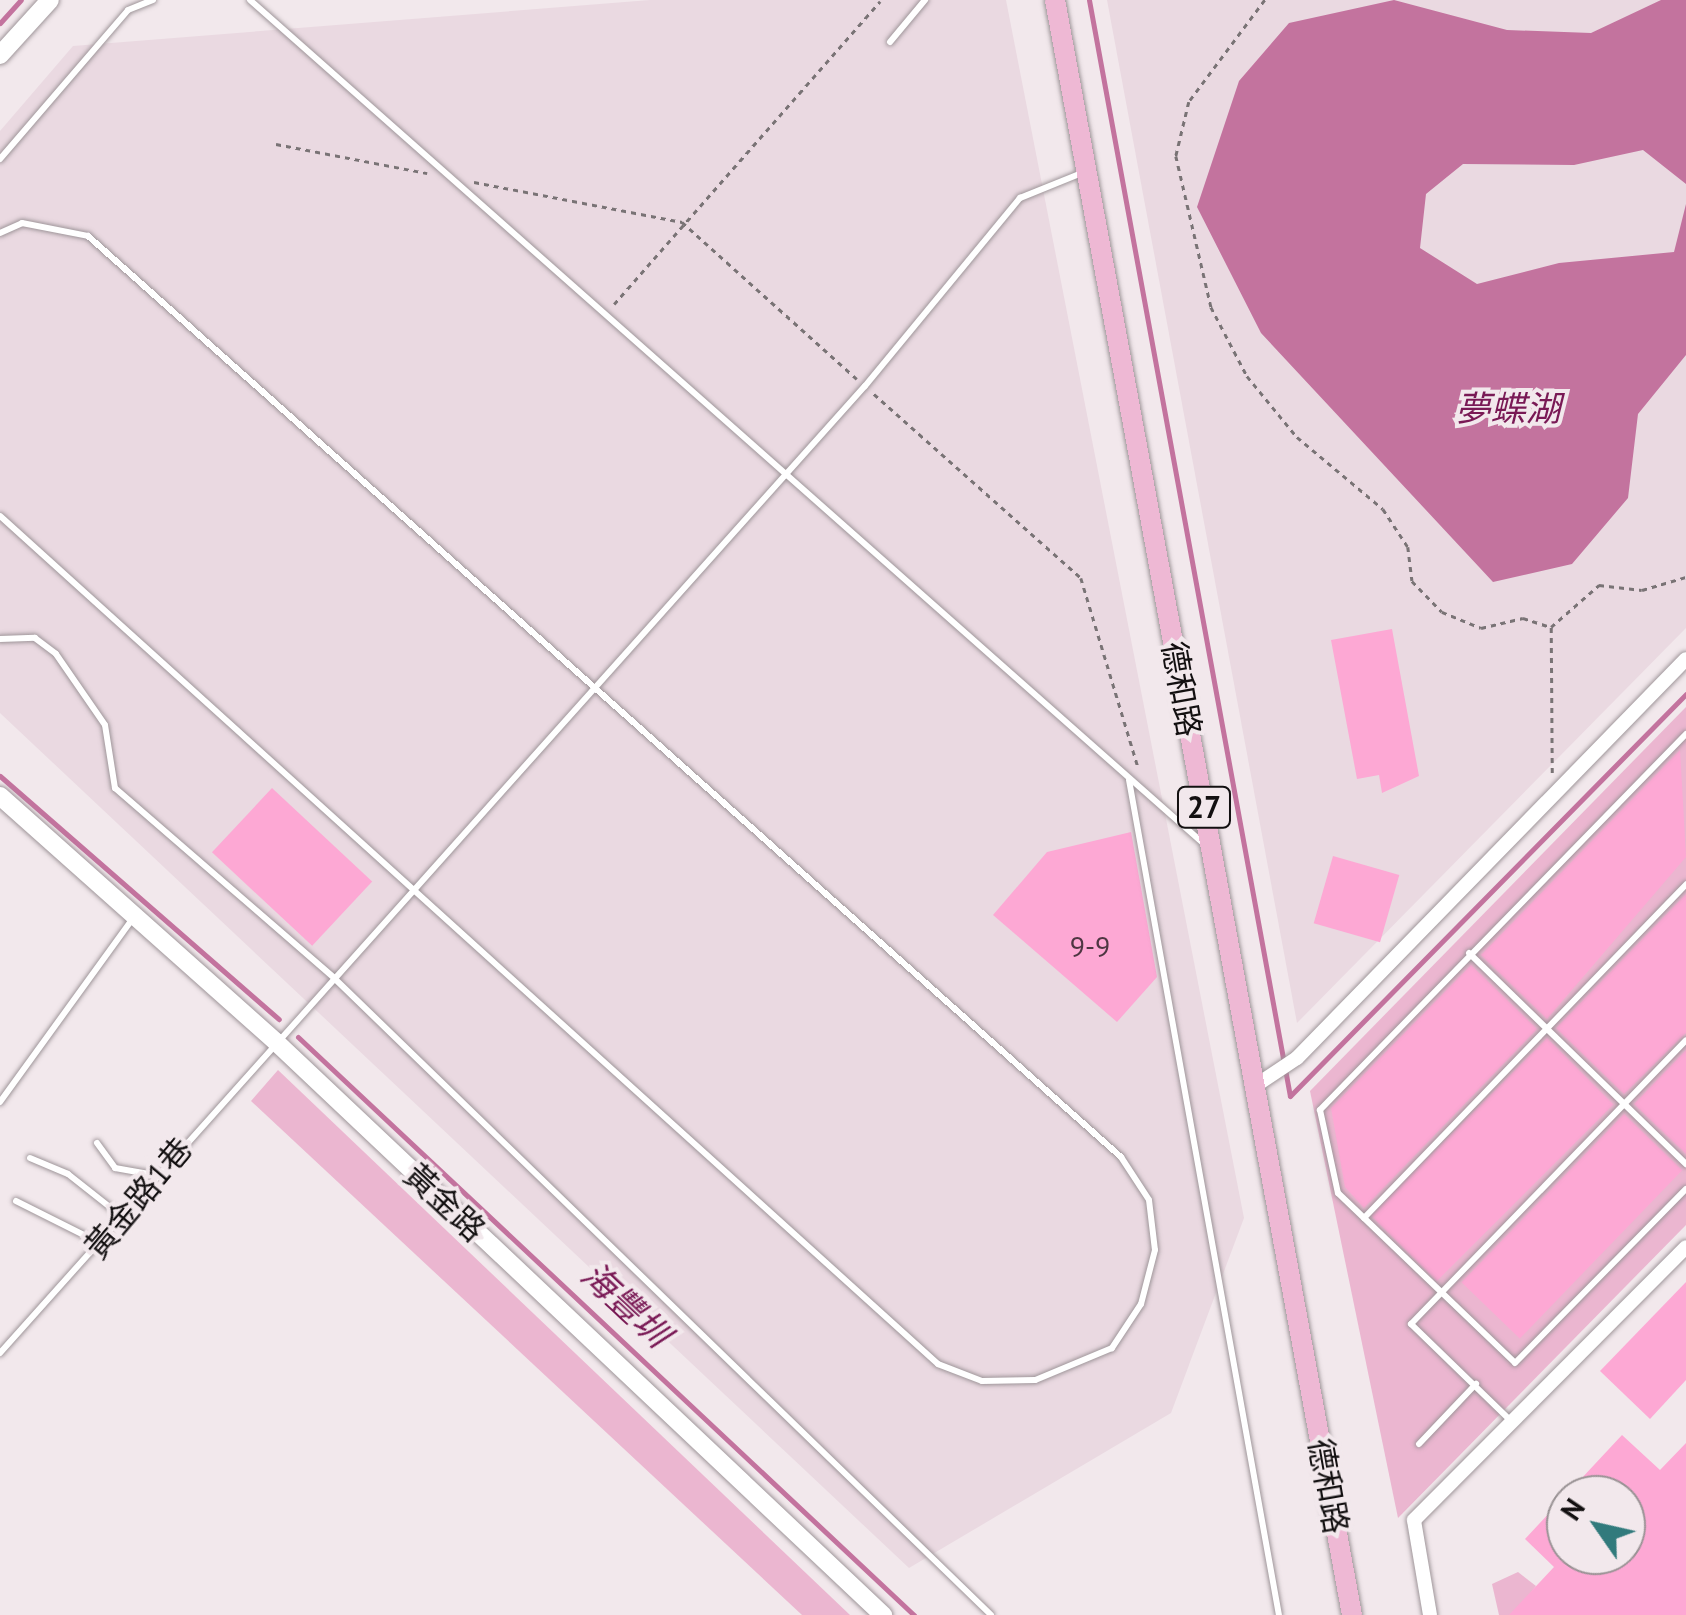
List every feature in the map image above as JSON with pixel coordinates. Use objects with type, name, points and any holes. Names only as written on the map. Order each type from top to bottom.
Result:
[{"type":"main road","name":"德和路","points":[[1056,0],[1352,1615]]},
{"type":"street","points":[[0,55],[50,0]]},
{"type":"street","points":[[1255,1086],[1297,1058],[1685,663]]},
{"type":"street","name":"黃金路","points":[[3,804],[276,1042],[883,1615]]},
{"type":"street","points":[[1430,1615],[1414,1520],[1686,1246]]},
{"type":"lane","points":[[0,159],[128,10],[153,0]]},
{"type":"lane","points":[[250,0],[1212,850]]},
{"type":"lane","points":[[890,42],[925,0]]},
{"type":"lane","name":"黃金路1巷","points":[[0,1353],[125,1219],[154,1175],[594,692],[865,386],[1020,198],[1087,172]]},
{"type":"lane","points":[[0,233],[22,223],[88,236],[1120,1158],[1149,1200],[1154,1250],[1141,1304],[1112,1348],[1035,1380],[982,1381],[938,1364],[0,516]]},
{"type":"lane","points":[[0,640],[35,638],[56,654],[105,724],[116,788],[334,978],[990,1615]]},
{"type":"lane","points":[[1686,734],[1320,1110],[1338,1193],[1515,1363],[1686,1190]]},
{"type":"lane","points":[[1130,778],[1280,1615]]},
{"type":"lane","points":[[1364,1218],[1686,884]]},
{"type":"lane","points":[[0,1102],[135,916]]},
{"type":"lane","points":[[1469,953],[1686,1164]]},
{"type":"lane","points":[[1513,1423],[1411,1324],[1686,1040]]},
{"type":"lane","points":[[96,1143],[115,1168],[154,1175]]},
{"type":"lane","points":[[30,1158],[68,1174],[125,1219]]},
{"type":"lane","points":[[16,1201],[102,1244]]},
{"type":"lane","points":[[1418,1444],[1476,1384]]},
{"type":"path","points":[[1264,0],[1189,102],[1176,156],[1211,307],[1247,376],[1297,438],[1383,509],[1408,547],[1412,581],[1442,612],[1481,628],[1524,618],[1551,628]]},
{"type":"path","points":[[606,313],[880,1]]},
{"type":"path","points":[[276,144],[682,222],[1081,578],[1142,760],[1130,778]]},
{"type":"path","points":[[1553,795],[1551,628],[1599,586],[1642,590],[1686,577]]},
{"type":"shaded area","points":[[650,0],[1006,0],[1244,1218],[1171,1413],[909,1568],[0,713],[0,131],[73,46]]},
{"type":"shaded area","points":[[1107,0],[1686,0],[1686,628],[1297,1023]]},
{"type":"shaded area","points":[[1686,707],[1686,1225],[1398,1518],[1310,1091]]},
{"type":"shaded area","points":[[278,1070],[850,1615],[802,1615],[251,1101]]},
{"type":"shaded area","points":[[1518,1572],[1536,1586],[1514,1615],[1499,1615],[1492,1584]]},
{"type":"water","name":"夢蝶湖","points":[[1394,0],[1507,30],[1591,33],[1661,0],[1686,0],[1686,184],[1643,150],[1574,165],[1463,164],[1426,194],[1420,248],[1477,284],[1559,263],[1674,252],[1686,204],[1686,355],[1638,414],[1628,498],[1572,564],[1493,582],[1261,333],[1197,207],[1239,81],[1289,23]]},
{"type":"building","points":[[1392,629],[1419,776],[1382,793],[1379,775],[1357,779],[1331,640]]},
{"type":"building","points":[[1680,750],[1686,857],[1547,1019],[1481,955]]},
{"type":"building","points":[[272,788],[372,881],[312,946],[212,852]]},
{"type":"building","points":[[1131,832],[1157,977],[1117,1022],[993,915],[1047,852]]},
{"type":"building","points":[[1333,856],[1399,875],[1380,942],[1314,923]]},
{"type":"building","points":[[1686,894],[1686,1033],[1624,1094],[1556,1028]]},
{"type":"building","points":[[1471,965],[1537,1029],[1364,1208],[1345,1187],[1331,1108]]},
{"type":"building","points":[[1547,1038],[1613,1104],[1437,1281],[1370,1215]]},
{"type":"building","points":[[1686,1050],[1686,1154],[1634,1104]]},
{"type":"building","points":[[1624,1114],[1682,1170],[1520,1339],[1461,1282]]},
{"type":"building","points":[[1686,1282],[1686,1380],[1650,1419],[1600,1371]]},
{"type":"building","points":[[1622,1435],[1660,1470],[1686,1443],[1686,1615],[1509,1615],[1546,1575],[1646,1575],[1646,1475],[1585,1475]]},
{"type":"building","points":[[1546,1516],[1546,1559],[1525,1539]]},
{"type":"waterway","points":[[0,23],[21,0]]},
{"type":"waterway","points":[[1089,0],[1290,1096]]},
{"type":"waterway","points":[[1290,1096],[1686,694]]},
{"type":"waterway","name":"海豐圳","points":[[0,776],[279,1019]]},
{"type":"waterway","name":"海豐圳","points":[[298,1037],[914,1615]]}]
